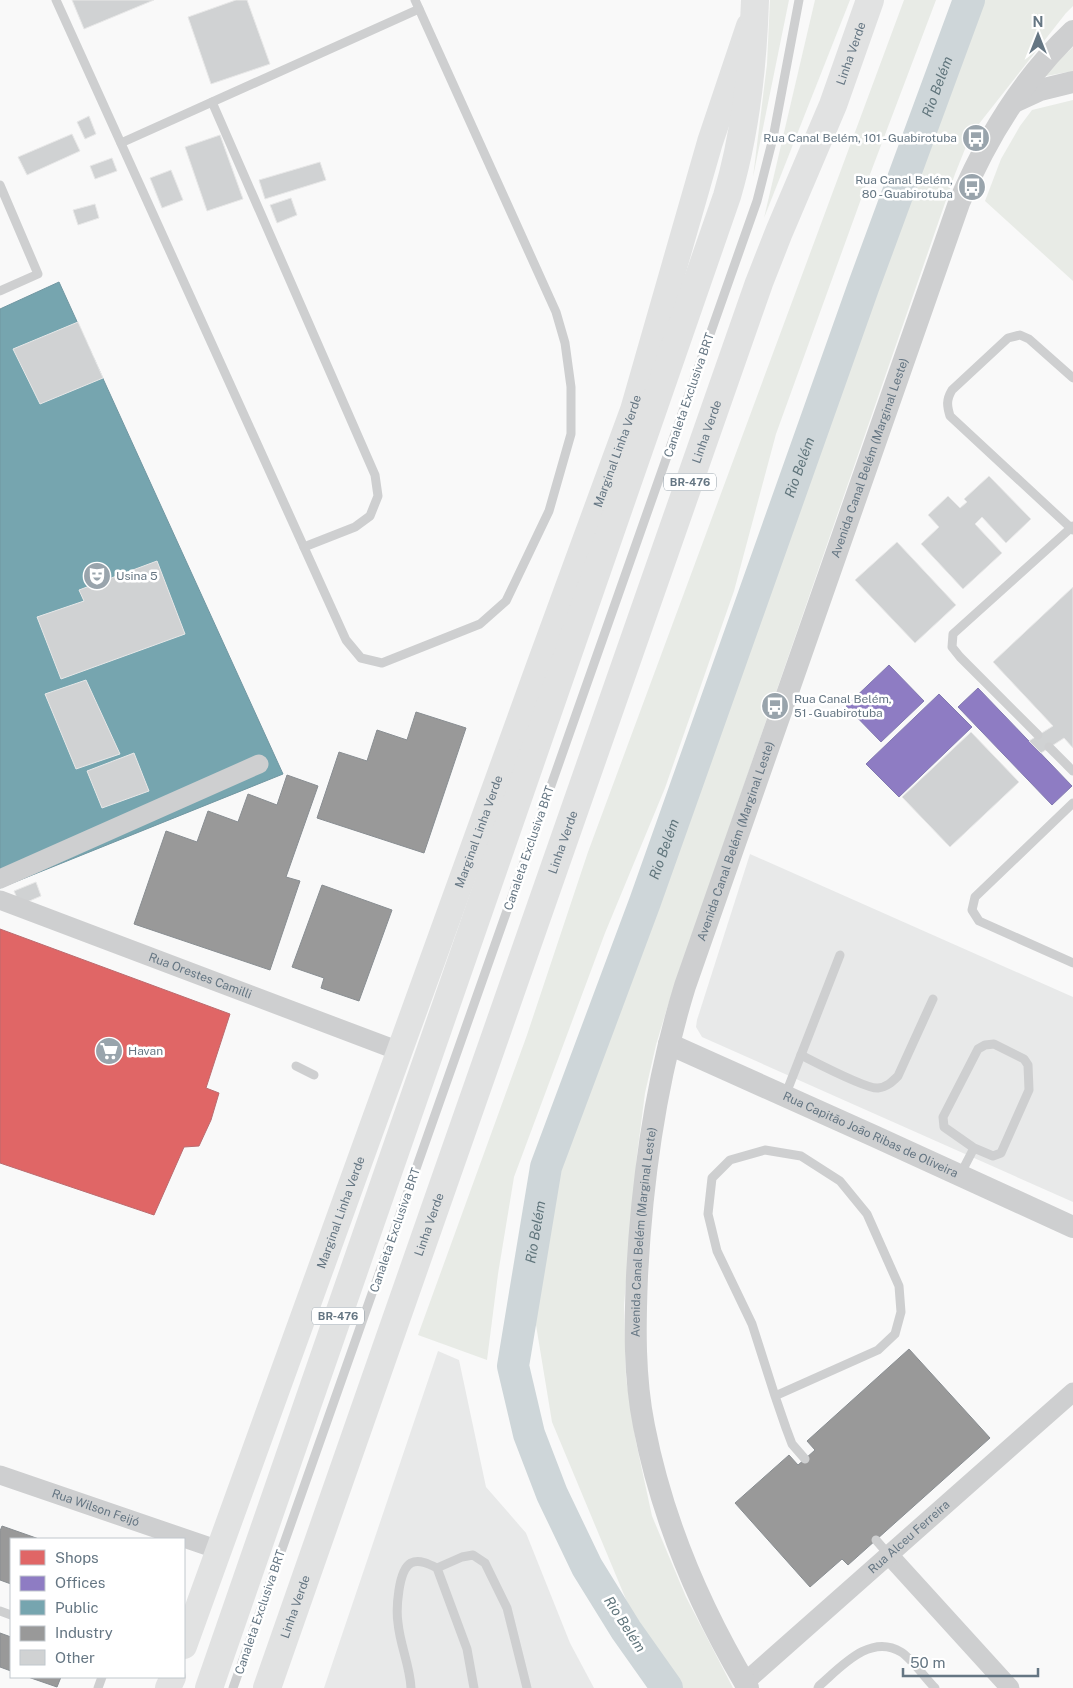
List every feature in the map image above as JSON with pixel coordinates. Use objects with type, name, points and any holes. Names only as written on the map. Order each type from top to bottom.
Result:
[{"type":"highway","name":"Linha Verde","points":[[266,1688],[759,283],[833,105],[870,0]]},
{"type":"highway","name":"BR-476","points":[[209,1688],[735,172],[746,113],[755,5]]},
{"type":"main road","name":"Marginal Linha Verde","points":[[185,1643],[633,410],[710,142],[755,5]]},
{"type":"street","name":"Avenida Canal Belém (Marginal Leste)","points":[[746,1685],[720,1637],[701,1596],[664,1504],[652,1466],[638,1384],[635,1342],[642,1210],[652,1133],[668,1044],[689,976],[959,203],[983,151],[1013,103],[1041,63],[1073,31]]},
{"type":"street","points":[[1013,103],[1040,90],[1073,82]]},
{"type":"street","points":[[0,879],[259,764]]},
{"type":"street","name":"Rua Orestes Camilli","points":[[0,900],[399,1051]]},
{"type":"street","name":"Rua Capitão João Ribas de Oliveira","points":[[668,1044],[960,1174],[1073,1227]]},
{"type":"street","name":"Rua Alceu Ferreira","points":[[746,1685],[1073,1392]]},
{"type":"street","name":"Rua Wilson Feijó","points":[[0,1475],[185,1538]]},
{"type":"street","name":"Rua Wilson Feijó","points":[[185,1538],[220,1550]]},
{"type":"street","points":[[889,1555],[1010,1688]]},
{"type":"lane","points":[[56,0],[346,640],[361,658],[382,664],[480,624],[506,601],[549,511],[571,434],[571,387],[565,343],[556,312],[417,4],[212,102],[121,143]]},
{"type":"lane","name":"Canaleta Exclusiva BRT","points":[[233,1688],[757,201],[773,138],[799,0]]},
{"type":"lane","points":[[212,102],[375,474],[378,496],[370,516],[355,526],[304,548]]},
{"type":"lane","points":[[0,186],[38,274],[0,291]]},
{"type":"lane","points":[[1038,735],[960,657],[952,647],[953,634],[1072,528],[950,416],[947,398],[952,390],[1008,338],[1020,335],[1029,338],[1073,378]]},
{"type":"lane","points":[[1050,747],[1073,771]]},
{"type":"lane","points":[[1073,803],[975,898],[972,910],[980,921],[1073,963]]},
{"type":"lane","points":[[785,1096],[840,956]]},
{"type":"lane","points":[[801,1055],[864,1085],[877,1088],[889,1085],[898,1076],[933,999]]},
{"type":"lane","points":[[994,1044],[1024,1059],[1028,1065],[1029,1090],[1002,1153],[993,1156],[974,1148],[944,1127],[943,1117],[978,1049],[994,1044]]},
{"type":"lane","points":[[296,1066],[314,1075]]},
{"type":"lane","points":[[960,1174],[974,1148]]},
{"type":"lane","points":[[775,1396],[878,1350],[895,1334],[900,1312],[899,1286],[867,1214],[840,1181],[801,1156],[765,1150],[730,1160],[712,1178],[708,1214],[716,1251],[752,1324],[775,1396],[792,1444],[805,1459]]},
{"type":"lane","points":[[876,1540],[889,1555]]},
{"type":"lane","points":[[436,1568],[462,1557],[474,1555],[485,1563],[507,1608],[527,1688]]},
{"type":"lane","points":[[411,1688],[398,1625],[397,1611],[404,1570],[411,1563],[424,1562],[436,1568],[468,1649],[474,1688]]},
{"type":"lane","points":[[818,1688],[858,1653],[874,1647],[889,1646],[902,1652],[935,1688]]},
{"type":"shaded area","points":[[770,0],[789,0],[753,177],[767,64]]},
{"type":"shaded area","points":[[815,0],[850,0],[764,218]]},
{"type":"shaded area","points":[[904,0],[936,0],[869,177],[776,434],[734,591],[665,788],[605,933],[514,1177],[498,1274],[487,1360],[418,1335],[527,1035],[588,852]]},
{"type":"shaded area","points":[[983,0],[1073,0],[1073,6],[971,134],[955,174],[668,1005],[645,1093],[637,1155],[624,1305],[626,1378],[636,1442],[652,1516],[686,1597],[733,1688],[678,1688],[640,1633],[552,1422],[534,1313],[554,1171],[635,952],[918,159]]},
{"type":"shaded area","points":[[1073,47],[1073,71],[1041,77]]},
{"type":"shaded area","points":[[1073,100],[1073,281],[985,201],[1001,159],[1020,126],[1032,110]]},
{"type":"shaded area","points":[[750,854],[1073,997],[1073,1202],[702,1037],[696,1027],[697,1020]]},
{"type":"shaded area","points":[[438,1351],[459,1360],[486,1487],[526,1533],[570,1643],[594,1688],[324,1688]]},
{"type":"building: Shops","name":"Havan","points":[[0,929],[230,1014],[206,1088],[219,1093],[211,1120],[199,1146],[184,1147],[154,1215],[0,1163]]},
{"type":"building: Offices","points":[[889,665],[924,701],[881,742],[846,706]]},
{"type":"building: Offices","points":[[978,688],[1072,786],[1052,805],[958,707]]},
{"type":"building: Offices","points":[[939,694],[972,727],[899,797],[866,764]]},
{"type":"building: Public","name":"Usina 5","points":[[59,282],[283,774],[0,888],[0,309]]},
{"type":"building: Industry","points":[[416,712],[466,728],[424,853],[317,818],[339,752],[367,761],[377,730],[407,740]]},
{"type":"building: Industry","points":[[287,775],[318,786],[286,877],[300,881],[270,970],[134,924],[166,831],[197,842],[208,811],[238,822],[248,794],[277,805]]},
{"type":"building: Industry","points":[[322,885],[392,910],[359,1001],[321,988],[324,978],[292,967]]},
{"type":"building: Industry","points":[[909,1349],[990,1438],[848,1565],[842,1559],[810,1587],[735,1503],[789,1455],[798,1465],[805,1459],[815,1450],[807,1441]]},
{"type":"building: Industry","points":[[2,1526],[36,1538],[10,1538],[10,1584],[0,1580],[0,1531]]},
{"type":"building: Industry","points":[[0,1633],[10,1637],[10,1671],[0,1667]]},
{"type":"building: Industry","points":[[31,1678],[61,1678],[57,1687]]},
{"type":"building: Other","points":[[72,0],[154,0],[84,29]]},
{"type":"building: Other","points":[[236,0],[247,0],[270,64],[211,84],[188,17]]},
{"type":"building: Other","points":[[89,116],[96,134],[85,139],[77,122]]},
{"type":"building: Other","points":[[72,134],[80,151],[27,175],[18,157]]},
{"type":"building: Other","points":[[220,135],[243,199],[207,211],[185,147]]},
{"type":"building: Other","points":[[112,158],[117,171],[95,179],[90,166]]},
{"type":"building: Other","points":[[320,162],[326,180],[265,199],[259,180]]},
{"type":"building: Other","points":[[171,170],[183,200],[162,208],[150,178]]},
{"type":"building: Other","points":[[291,198],[297,215],[277,223],[270,205]]},
{"type":"building: Other","points":[[95,204],[99,218],[78,225],[73,210]]},
{"type":"building: Other","points":[[78,322],[103,378],[40,404],[13,349]]},
{"type":"building: Other","points":[[989,476],[1031,519],[1006,543],[982,517],[975,524],[1002,553],[963,589],[921,544],[939,527],[928,515],[948,496],[960,508],[967,502],[964,499]]},
{"type":"building: Other","points":[[897,542],[956,605],[915,643],[855,580]]},
{"type":"building: Other","points":[[157,561],[185,634],[61,679],[37,617],[84,601],[79,590]]},
{"type":"building: Other","points":[[1073,587],[1073,748],[1064,738],[1041,753],[1029,741],[1053,726],[993,662]]},
{"type":"building: Other","points":[[86,680],[120,754],[76,769],[45,694]]},
{"type":"building: Other","points":[[971,732],[1019,782],[950,847],[902,797]]},
{"type":"building: Other","points":[[134,753],[149,791],[102,808],[87,771]]},
{"type":"building: Other","points":[[36,882],[41,896],[20,905],[14,891]]},
{"type":"waterway","name":"Rio Belém","points":[[667,1688],[626,1630],[587,1567],[552,1494],[529,1434],[513,1366],[546,1167],[645,902],[864,285],[969,0]]},
{"type":"place","name":"Rua Canal Belém, 101 - Guabirotuba","points":[[976,138]]},
{"type":"place","name":"Rua Canal Belém, 80 - Guabirotuba","points":[[972,187]]},
{"type":"place","name":"Usina 5","points":[[97,576]]},
{"type":"place","name":"Rua Canal Belém, 51 - Guabirotuba","points":[[775,706]]},
{"type":"place","name":"Havan","points":[[109,1051]]}]
